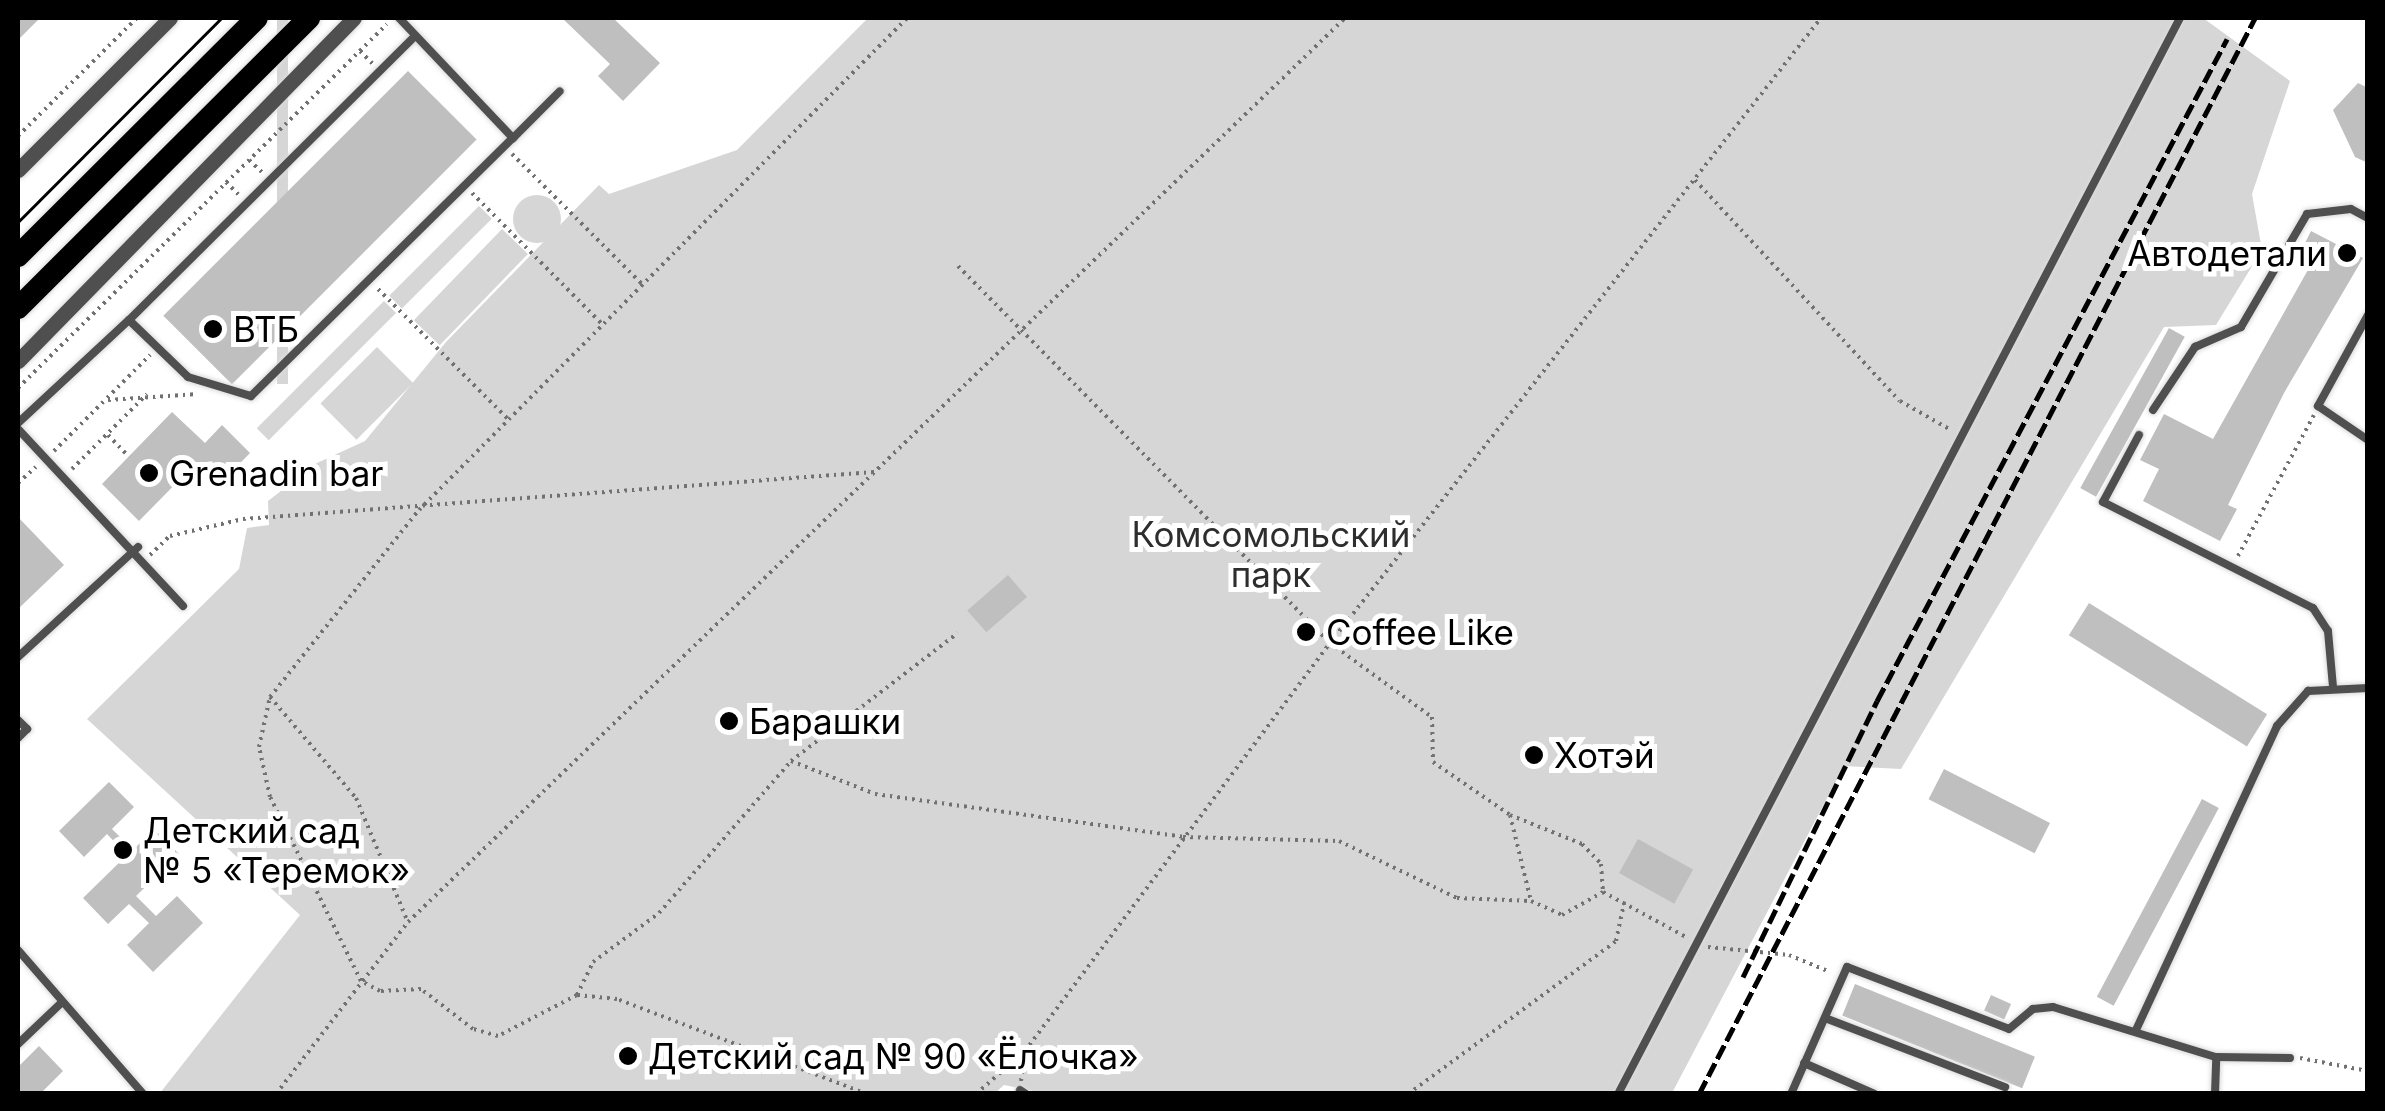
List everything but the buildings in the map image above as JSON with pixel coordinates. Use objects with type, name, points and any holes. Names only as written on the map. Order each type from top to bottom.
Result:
[{"type":"main road","points":[[18,256],[257,18]]},
{"type":"main road","points":[[18,308],[308,18]]},
{"type":"street","points":[[18,170],[170,18]]},
{"type":"street","points":[[18,361],[354,18]]},
{"type":"lane","points":[[396,18],[513,138]]},
{"type":"lane","points":[[1618,1094],[1702,946],[2180,18]]},
{"type":"lane","points":[[184,606],[134,548],[45,460],[18,426],[413,38]]},
{"type":"lane","points":[[129,320],[157,348],[223,394],[257,392],[560,91]]},
{"type":"lane","points":[[2153,410],[2195,347],[2242,327],[2307,214],[2351,209],[2368,218]]},
{"type":"lane","points":[[2368,315],[2318,406],[2368,440]]},
{"type":"lane","points":[[2139,436],[2103,502],[2313,608],[2328,631],[2333,687]]},
{"type":"lane","points":[[18,658],[134,548]]},
{"type":"lane","points":[[2136,1030],[2277,726],[2308,691],[2368,688]]},
{"type":"lane","points":[[18,720],[26,729],[18,738]]},
{"type":"lane","points":[[18,950],[144,1094]]},
{"type":"lane","points":[[1791,1094],[1848,967],[2009,1029],[2033,1009],[2054,1007],[2216,1057],[2290,1058]]},
{"type":"lane","points":[[18,1044],[61,1003]]},
{"type":"lane","points":[[1824,1018],[2005,1087]]},
{"type":"lane","points":[[2215,1094],[2216,1057]]},
{"type":"lane","points":[[1804,1064],[1875,1094]]},
{"type":"path","points":[[18,136],[137,18]]},
{"type":"path","points":[[18,388],[396,18]]},
{"type":"path","points":[[907,18],[419,510],[270,697],[259,747],[270,797],[362,981],[380,991],[421,988],[473,1029],[498,1036],[577,995],[593,962],[659,912],[791,761],[958,633]]},
{"type":"path","points":[[276,1094],[408,922],[876,472],[1019,328],[1345,18]]},
{"type":"path","points":[[976,1094],[1025,1051],[1330,643],[1820,18]]},
{"type":"path","points":[[504,146],[642,285]]},
{"type":"path","points":[[1693,178],[1900,401],[1964,437]]},
{"type":"path","points":[[464,186],[603,324]]},
{"type":"path","points":[[958,266],[1330,643],[1432,717],[1433,762],[1510,815],[1594,853],[1603,892],[1702,946],[1789,955],[1842,978]]},
{"type":"path","points":[[369,280],[508,420]]},
{"type":"path","points":[[18,482],[157,348]]},
{"type":"path","points":[[104,400],[146,394],[223,394]]},
{"type":"path","points":[[63,478],[146,394]]},
{"type":"path","points":[[2232,567],[2318,406]]},
{"type":"path","points":[[107,434],[128,457]]},
{"type":"path","points":[[143,562],[170,536],[243,520],[419,510],[876,472]]},
{"type":"path","points":[[270,697],[356,798],[408,922]]},
{"type":"path","points":[[791,761],[874,794],[1182,837],[1339,841],[1457,898],[1531,901],[1562,915],[1603,892]]},
{"type":"path","points":[[1510,815],[1531,901]]},
{"type":"path","points":[[1408,1094],[1616,941],[1624,903]]},
{"type":"path","points":[[577,995],[666,1010],[866,1094]]},
{"type":"path","points":[[1023,1092],[1025,1051]]},
{"type":"path","points":[[2290,1058],[2368,1071]]},
{"type":"green space","points":[[277,18],[288,18],[288,384],[277,384]]},
{"type":"green space","name":"Комсомольский парк","points":[[868,18],[2203,18],[2290,81],[2252,194],[2262,250],[2216,325],[2164,327],[1901,769],[1844,766],[1672,1093],[1048,1094],[1004,1085],[994,1094],[160,1093],[300,915],[87,719],[239,569],[247,528],[269,525],[268,501],[317,463],[365,441],[446,342],[599,185],[609,194],[737,150]]},
{"type":"green space","points":[[537,195],[554,202],[561,219],[554,236],[537,243],[520,236],[513,219],[520,202]]},
{"type":"green space","points":[[479,206],[492,219],[402,309],[389,296]]},
{"type":"green space","points":[[502,229],[528,254],[440,345],[414,320]]},
{"type":"green space","points":[[384,301],[396,313],[269,440],[257,428]]},
{"type":"green space","points":[[377,347],[413,383],[356,440],[320,404]]},
{"type":"tram line","points":[[18,222],[221,18]]},
{"type":"railway","points":[[1699,1094],[2255,18]]},
{"type":"railway","points":[[1743,977],[1877,701],[2227,39]]},
{"type":"place","name":"Автодетали","points":[[2347,253]]},
{"type":"place","name":"ВТБ","points":[[213,329]]},
{"type":"place","name":"Grenadin bar","points":[[149,473]]},
{"type":"place","name":"Coffee Like","points":[[1306,632]]},
{"type":"place","name":"Барашки","points":[[729,721]]},
{"type":"place","name":"Хотэй","points":[[1534,755]]},
{"type":"place","name":"Детский сад № 5 «Теремок»","points":[[123,850]]},
{"type":"place","name":"Детский сад № 90 «Ёлочка»","points":[[628,1056]]}]
